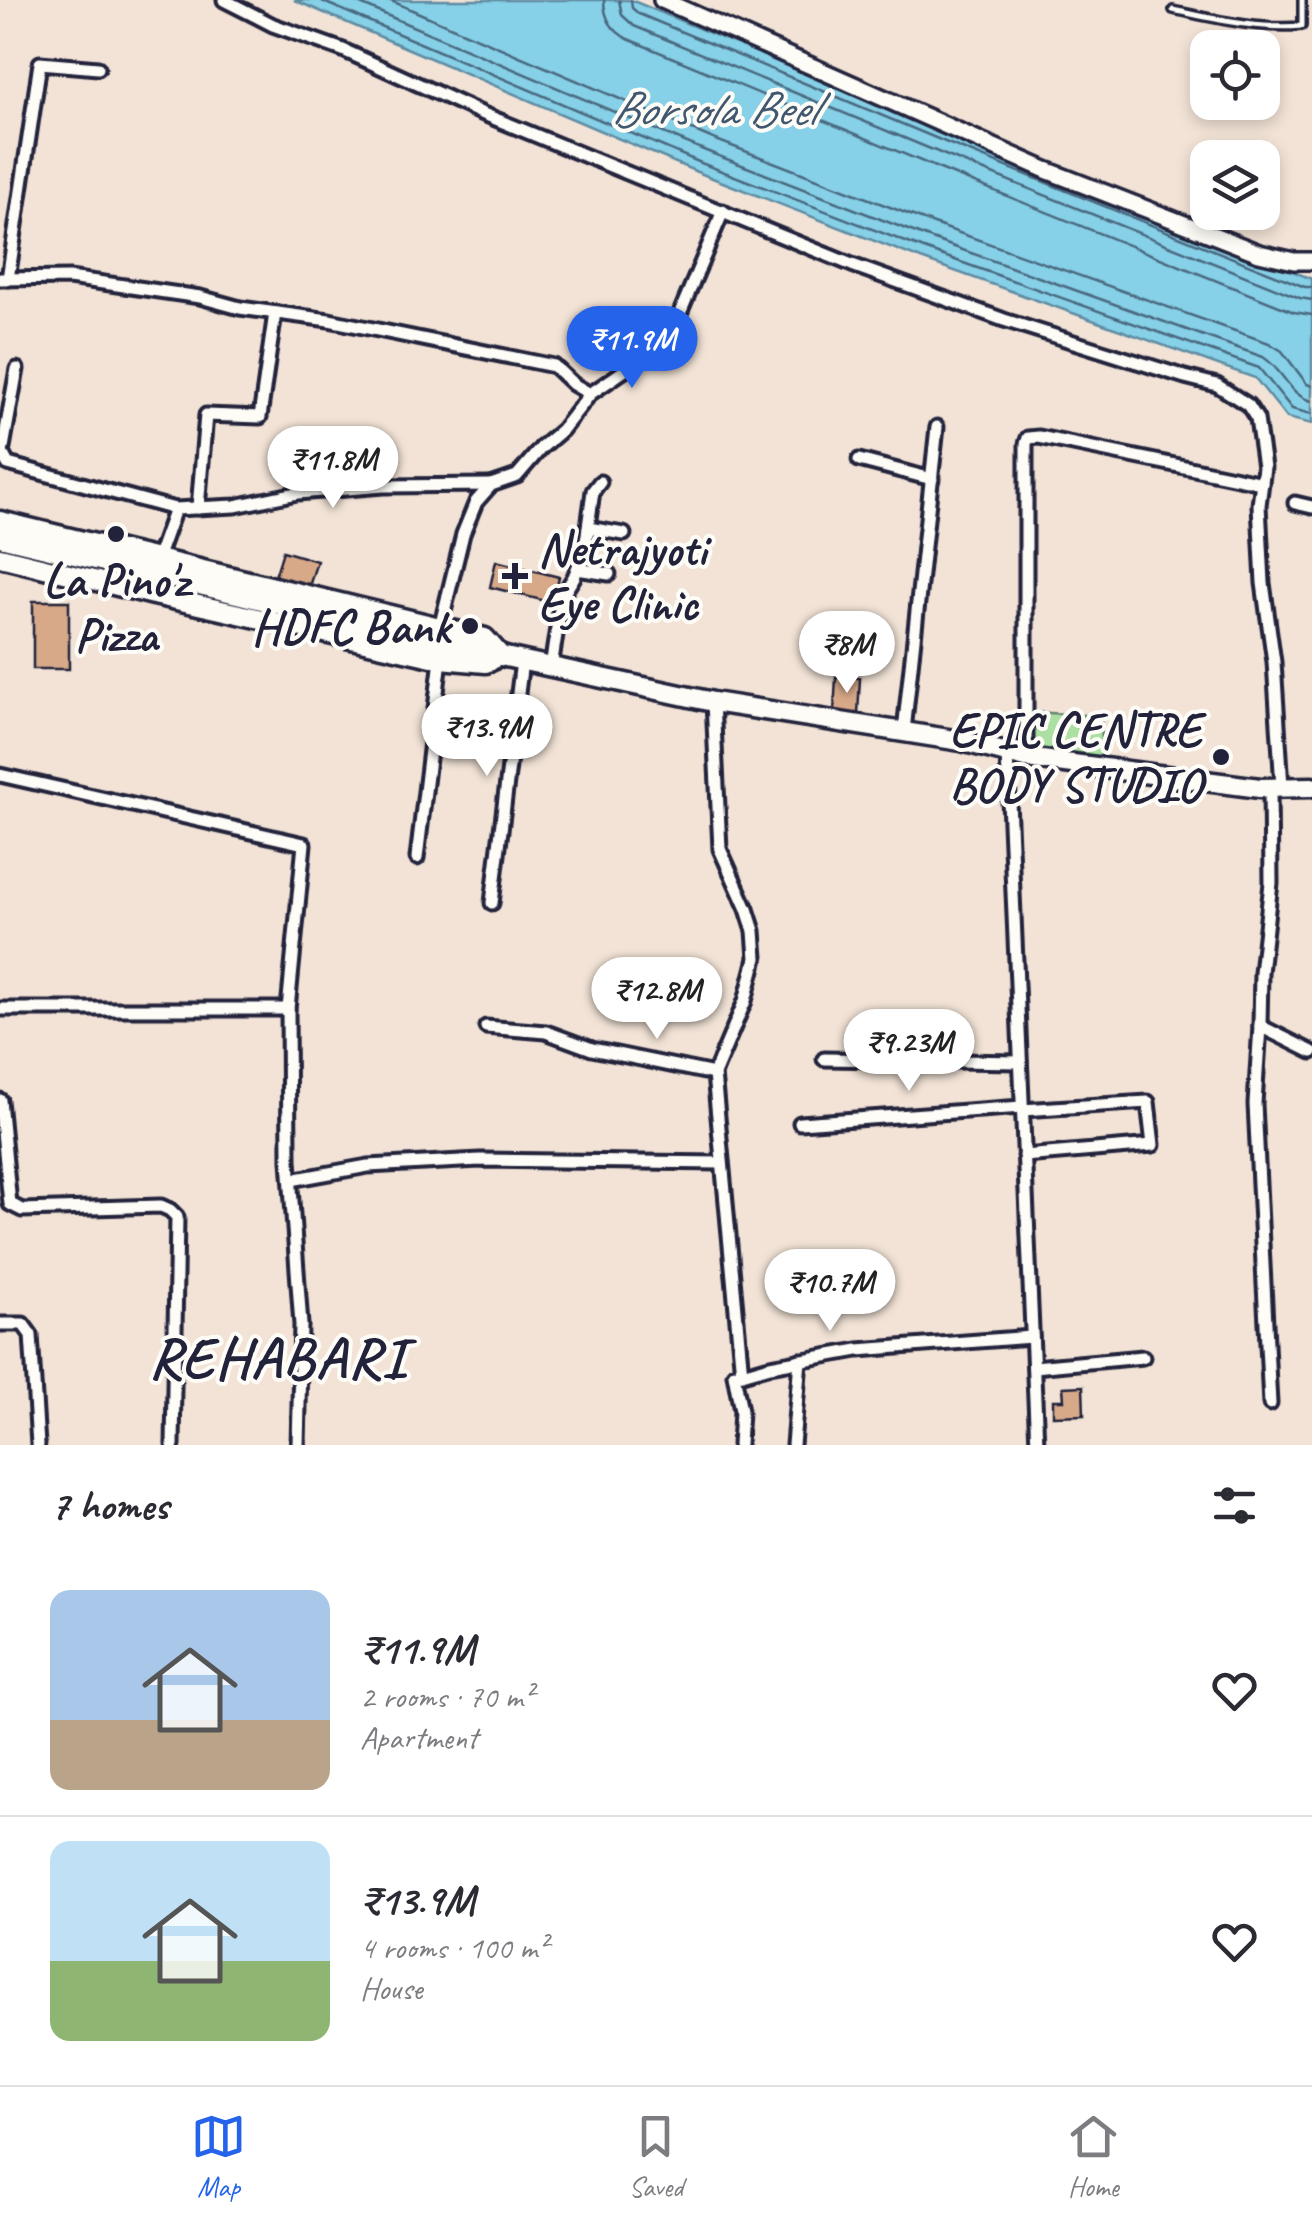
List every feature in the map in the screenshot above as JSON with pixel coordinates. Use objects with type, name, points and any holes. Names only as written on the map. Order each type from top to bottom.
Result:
[{"type":"main road","points":[[0,521],[485,638],[501,657]]},
{"type":"main road","points":[[0,537],[501,657],[713,702],[961,741],[1026,758],[1276,788],[1312,787]]},
{"type":"main road","points":[[0,558],[440,658],[486,664],[501,657]]},
{"type":"street","points":[[224,0],[273,25],[342,50],[481,113],[852,264],[1004,320],[1217,384],[1248,405],[1257,419],[1264,467],[1259,505],[1263,582],[1274,662],[1276,788],[1255,1104],[1270,1404]]},
{"type":"street","points":[[662,0],[1046,170],[1259,253],[1312,261]]},
{"type":"street","points":[[98,68],[40,63],[4,279],[69,278],[329,320],[554,366],[590,394]]},
{"type":"street","points":[[17,369],[2,453],[8,464],[174,509],[235,506],[296,494],[383,486],[491,485],[516,476],[562,430],[590,394],[650,353],[678,318],[723,211]]},
{"type":"street","points":[[198,508],[206,415],[260,417],[274,313]]},
{"type":"street","points":[[904,731],[937,427]]},
{"type":"street","points":[[1026,758],[1028,438],[1262,483]]},
{"type":"street","points":[[859,460],[932,479]]},
{"type":"street","points":[[551,667],[562,596],[585,549],[593,491],[600,482]]},
{"type":"street","points":[[440,628],[463,534],[476,502],[491,485]]},
{"type":"street","points":[[1296,503],[1312,507]]},
{"type":"street","points":[[156,559],[174,509]]},
{"type":"street","points":[[588,528],[624,534]]},
{"type":"street","points":[[577,570],[609,574]]},
{"type":"street","points":[[417,858],[440,658]]},
{"type":"street","points":[[492,903],[522,661]]},
{"type":"street","points":[[713,702],[720,849],[747,909],[756,958],[745,1001],[714,1074],[742,1374]]},
{"type":"street","points":[[1007,754],[1037,1445]]},
{"type":"street","points":[[0,775],[304,844],[288,1009],[291,1180],[301,1325],[298,1445]]},
{"type":"street","points":[[0,1009],[288,1009]]},
{"type":"street","points":[[1260,1026],[1312,1052]]},
{"type":"street","points":[[486,1027],[546,1032],[592,1049],[714,1074]]},
{"type":"street","points":[[824,1060],[1020,1062]]},
{"type":"street","points":[[0,1100],[10,1204],[15,1208],[161,1206],[177,1217],[173,1445]]},
{"type":"street","points":[[800,1123],[1148,1102],[1153,1145],[1024,1156]]},
{"type":"street","points":[[291,1180],[368,1166],[480,1160],[722,1163]]},
{"type":"street","points":[[0,1324],[23,1324],[31,1335],[38,1445]]},
{"type":"street","points":[[739,1445],[741,1411],[734,1374],[858,1350],[1032,1337]]},
{"type":"street","points":[[1034,1366],[1142,1357]]},
{"type":"street","points":[[793,1445],[800,1360]]},
{"type":"lane","points":[[1173,10],[1284,28],[1302,26],[1302,0]]},
{"type":"green space","points":[[1032,712],[1101,716],[1103,763],[1031,755]]},
{"type":"water","name":"Borsola Beel","points":[[294,0],[631,0],[1312,279],[1312,424],[1287,418],[1255,378],[921,259],[697,172]]},
{"type":"building","points":[[283,551],[317,561],[307,593],[273,583]]},
{"type":"building","points":[[496,561],[559,577],[553,603],[490,587]]},
{"type":"building","points":[[33,601],[69,601],[69,669],[33,669]]},
{"type":"building","points":[[836,677],[860,678],[858,714],[834,713]]},
{"type":"building","points":[[1083,1386],[1084,1415],[1053,1416],[1053,1400],[1064,1400],[1063,1387]]},
{"type":"place","name":"La Pino'z Pizza","points":[[116,534]]},
{"type":"place","name":"Netrajyoti Eye Clinic","points":[[515,576]]},
{"type":"place","name":"HDFC Bank","points":[[470,626]]},
{"type":"place","name":"EPIC CENTRE BODY STUDIO","points":[[1221,757]]},
{"type":"district","name":"REHABARI","points":[[278,1357]]}]
